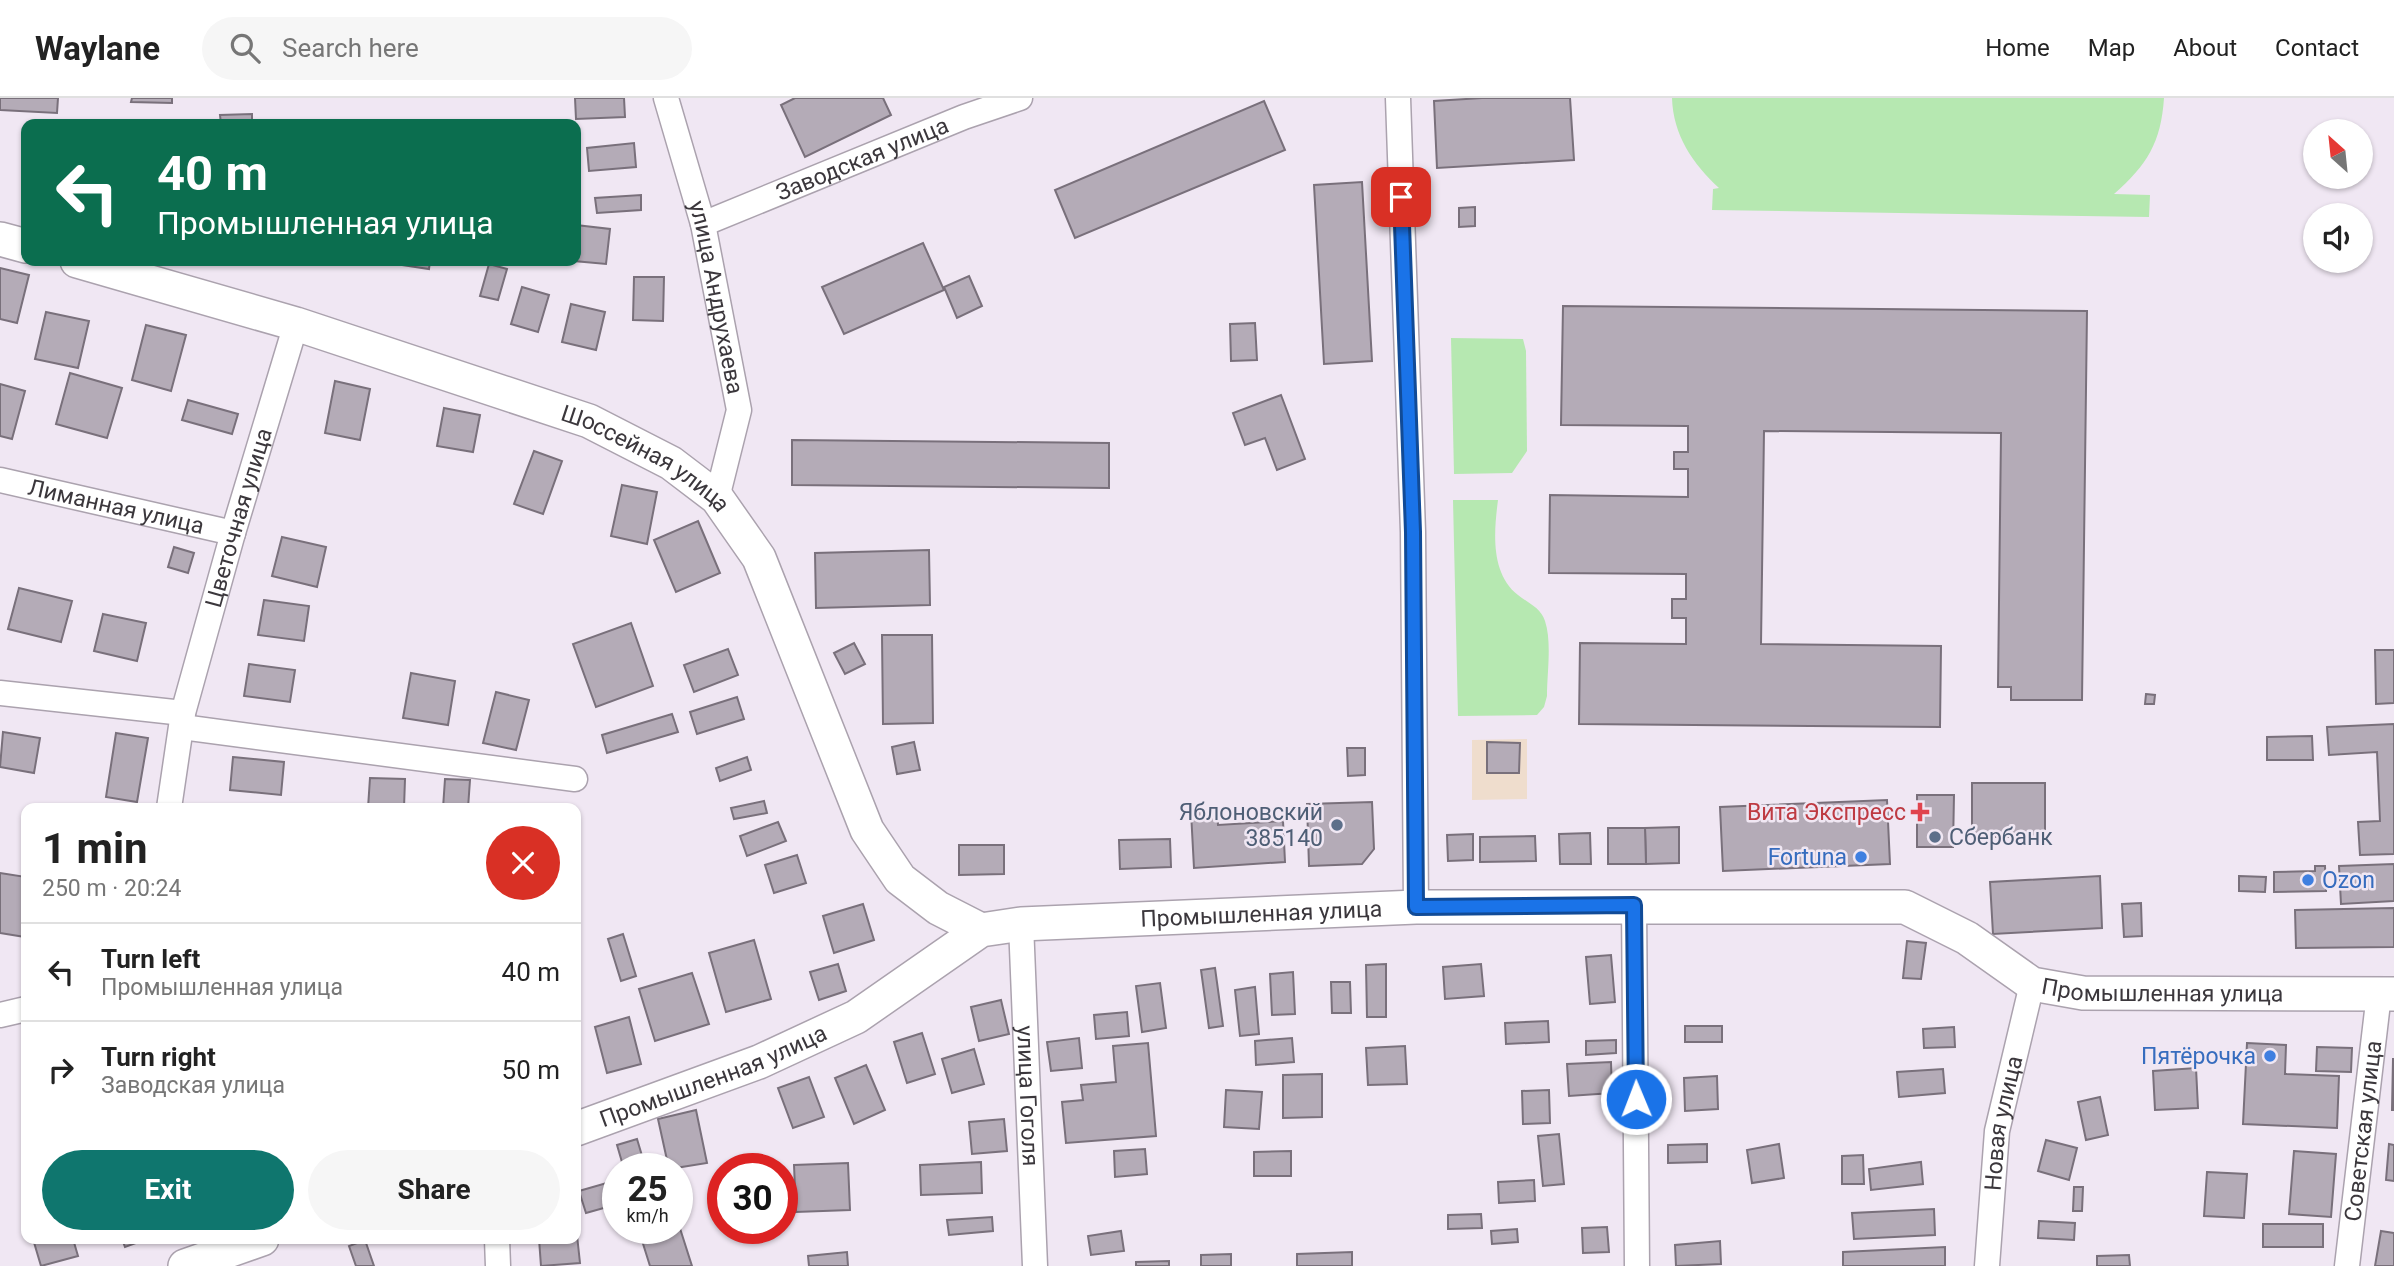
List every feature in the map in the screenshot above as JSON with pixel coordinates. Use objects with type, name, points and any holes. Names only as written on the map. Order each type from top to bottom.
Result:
[{"type":"main road","points":[[0,239],[21,245]]},
{"type":"main road","name":"Шоссейная улица","points":[[94,266],[296,324],[589,421],[671,463],[717,498],[759,558],[867,830],[901,879],[938,908],[981,930]]},
{"type":"main road","name":"Промышленная улица","points":[[581,1127],[759,1062],[856,1017],[981,930],[1021,924],[1416,907],[1906,907],[1967,938],[2032,985],[2083,993],[2386,994]]},
{"type":"main road","points":[[185,1266],[248,1244]]},
{"type":"street","name":"улица Андрухаева","points":[[666,98],[703,224],[739,410],[717,498]]},
{"type":"street","name":"Заводская улица","points":[[703,224],[964,117],[1020,98]]},
{"type":"street","points":[[1398,98],[1413,532],[1416,907]]},
{"type":"street","name":"Цветочная улица","points":[[170,803],[183,720],[233,533],[296,324]]},
{"type":"street","name":"Лиманная улица","points":[[0,480],[233,533]]},
{"type":"street","points":[[0,693],[575,779]]},
{"type":"street","points":[[1634,905],[1637,1266]]},
{"type":"street","name":"улица Гоголя","points":[[1021,924],[1035,1266]]},
{"type":"street","name":"Новая улица","points":[[1987,1266],[1997,1131],[2032,985]]},
{"type":"street","name":"Советская улица","points":[[2347,1266],[2386,994]]},
{"type":"street","points":[[0,1015],[21,1010]]},
{"type":"street","points":[[497,1244],[498,1266]]},
{"type":"shaded area","points":[[1527,739],[1527,799],[1472,800],[1472,740]]},
{"type":"green space","points":[[1672,98],[2164,98],[2156,141],[2144,163],[2114,194],[2150,195],[2149,217],[1712,210],[1713,189],[1719,188],[1686,148],[1676,124]]},
{"type":"green space","points":[[1451,338],[1523,339],[1526,351],[1527,451],[1512,473],[1454,474]]},
{"type":"green space","points":[[1453,500],[1498,500],[1495,538],[1502,575],[1518,595],[1540,613],[1547,629],[1547,696],[1544,707],[1537,715],[1458,716]]},
{"type":"building","points":[[0,98],[58,98],[57,113],[0,110]]},
{"type":"building","points":[[132,98],[172,98],[172,103],[131,102]]},
{"type":"building","points":[[575,98],[624,98],[625,117],[576,119]]},
{"type":"building","points":[[795,98],[883,98],[891,115],[805,157],[781,105]]},
{"type":"building","points":[[1570,98],[1574,160],[1437,168],[1434,101]]},
{"type":"building","points":[[1264,101],[1285,150],[1075,238],[1055,190]]},
{"type":"building","points":[[252,114],[252,119],[220,119],[220,115]]},
{"type":"building","points":[[634,143],[636,167],[589,171],[587,148]]},
{"type":"building","points":[[1362,182],[1372,361],[1324,364],[1314,185]]},
{"type":"building","points":[[641,195],[641,210],[597,213],[595,198]]},
{"type":"building","points":[[1475,207],[1475,226],[1459,227],[1459,208]]},
{"type":"building","points":[[581,226],[610,229],[606,264],[581,262]]},
{"type":"building","points":[[923,243],[944,290],[844,334],[822,287]]},
{"type":"building","points":[[409,266],[429,266],[429,269]]},
{"type":"building","points":[[488,266],[507,269],[498,300],[480,296]]},
{"type":"building","points":[[0,268],[29,275],[17,323],[0,319]]},
{"type":"building","points":[[969,276],[982,306],[957,318],[944,287]]},
{"type":"building","points":[[634,277],[664,277],[663,321],[633,320]]},
{"type":"building","points":[[522,287],[549,295],[538,332],[511,324]]},
{"type":"building","points":[[571,304],[605,312],[596,350],[562,342]]},
{"type":"building","points":[[1563,306],[2087,311],[2082,700],[2011,700],[2011,687],[1998,687],[2001,433],[1764,431],[1761,644],[1941,646],[1940,727],[1579,724],[1580,643],[1686,644],[1686,618],[1672,618],[1672,599],[1686,599],[1686,574],[1549,573],[1550,495],[1688,497],[1688,469],[1674,469],[1674,452],[1688,452],[1688,426],[1561,425]]},
{"type":"building","points":[[46,312],[89,321],[78,368],[35,359]]},
{"type":"building","points":[[1255,323],[1257,360],[1231,361],[1230,324]]},
{"type":"building","points":[[146,325],[186,335],[171,391],[132,380]]},
{"type":"building","points":[[70,373],[122,388],[107,438],[56,424]]},
{"type":"building","points":[[335,381],[370,389],[360,440],[325,433]]},
{"type":"building","points":[[0,384],[25,391],[12,439],[0,436]]},
{"type":"building","points":[[1281,395],[1305,459],[1277,470],[1265,438],[1245,445],[1233,413]]},
{"type":"building","points":[[188,400],[238,414],[232,434],[182,420]]},
{"type":"building","points":[[444,408],[480,415],[473,452],[437,446]]},
{"type":"building","points":[[792,440],[1109,443],[1109,488],[792,485]]},
{"type":"building","points":[[534,451],[562,461],[543,514],[514,504]]},
{"type":"building","points":[[622,485],[657,492],[647,544],[611,536]]},
{"type":"building","points":[[698,521],[720,573],[676,592],[654,540]]},
{"type":"building","points":[[282,537],[326,547],[317,587],[272,576]]},
{"type":"building","points":[[174,547],[194,553],[188,573],[168,567]]},
{"type":"building","points":[[929,550],[930,605],[816,608],[815,553]]},
{"type":"building","points":[[19,588],[72,601],[61,642],[8,629]]},
{"type":"building","points":[[264,600],[309,606],[304,641],[258,635]]},
{"type":"building","points":[[103,614],[146,623],[137,661],[94,651]]},
{"type":"building","points":[[631,623],[653,686],[596,707],[573,644]]},
{"type":"building","points":[[882,635],[932,635],[933,723],[883,724]]},
{"type":"building","points":[[854,643],[865,664],[845,674],[834,653]]},
{"type":"building","points":[[728,649],[738,675],[694,692],[684,665]]},
{"type":"building","points":[[2375,650],[2394,650],[2394,703],[2376,704]]},
{"type":"building","points":[[249,664],[295,670],[290,702],[244,696]]},
{"type":"building","points":[[411,673],[455,681],[448,725],[403,718]]},
{"type":"building","points":[[496,692],[529,700],[516,750],[483,743]]},
{"type":"building","points":[[2146,694],[2155,695],[2154,704],[2145,704]]},
{"type":"building","points":[[737,697],[744,719],[697,734],[690,712]]},
{"type":"building","points":[[672,714],[678,732],[607,753],[602,735]]},
{"type":"building","points":[[2394,724],[2394,854],[2360,855],[2358,822],[2380,821],[2377,752],[2329,755],[2327,727]]},
{"type":"building","points":[[3,732],[40,738],[34,773],[0,767]]},
{"type":"building","points":[[116,733],[148,738],[137,802],[106,797]]},
{"type":"building","points":[[2312,736],[2313,760],[2267,760],[2267,737]]},
{"type":"building","points":[[914,742],[920,770],[897,774],[892,747]]},
{"type":"building","points":[[1487,742],[1520,743],[1519,773],[1487,773]]},
{"type":"building","points":[[1347,748],[1365,748],[1365,775],[1348,776]]},
{"type":"building","points":[[233,757],[284,762],[281,795],[230,790]]},
{"type":"building","points":[[747,757],[751,770],[720,781],[716,768]]},
{"type":"building","points":[[370,778],[405,779],[404,803],[368,803]]},
{"type":"building","points":[[445,779],[470,780],[468,803],[443,803]]},
{"type":"building","points":[[1972,783],[2045,783],[2045,837],[1972,837]]},
{"type":"building","points":[[1917,795],[1954,795],[1953,847],[1917,847]]},
{"type":"building","points":[[1887,800],[1890,864],[1723,871],[1720,807]]},
{"type":"building","points":[[764,801],[767,813],[734,819],[731,808]]},
{"type":"building","points":[[1372,802],[1374,849],[1362,864],[1309,866],[1307,804]]},
{"type":"building","points":[[1217,810],[1218,825],[1283,821],[1285,862],[1194,868],[1191,812]]},
{"type":"building","points":[[778,822],[786,841],[747,856],[740,836]]},
{"type":"building","points":[[1679,827],[1679,863],[1646,864],[1645,828]]},
{"type":"building","points":[[1608,828],[1645,828],[1646,864],[1608,864]]},
{"type":"building","points":[[1590,833],[1591,864],[1560,864],[1559,834]]},
{"type":"building","points":[[1473,834],[1473,860],[1448,861],[1447,835]]},
{"type":"building","points":[[1535,836],[1536,861],[1480,862],[1480,837]]},
{"type":"building","points":[[1170,839],[1171,867],[1120,869],[1119,840]]},
{"type":"building","points":[[959,845],[1004,845],[1004,874],[959,875]]},
{"type":"building","points":[[797,855],[806,883],[774,893],[765,865]]},
{"type":"building","points":[[2394,864],[2394,901],[2341,904],[2339,866]]},
{"type":"building","points":[[2315,866],[2325,866],[2326,891],[2274,892],[2274,872],[2315,871]]},
{"type":"building","points":[[0,873],[21,876],[21,936],[0,933]]},
{"type":"building","points":[[2100,876],[2102,928],[1993,934],[1990,882]]},
{"type":"building","points":[[2239,876],[2266,877],[2265,892],[2239,891]]},
{"type":"building","points":[[2141,903],[2142,936],[2124,937],[2122,904]]},
{"type":"building","points":[[863,904],[874,940],[834,953],[823,916]]},
{"type":"building","points":[[2394,908],[2394,947],[2296,948],[2295,910]]},
{"type":"building","points":[[623,934],[636,976],[621,981],[608,939]]},
{"type":"building","points":[[754,940],[771,999],[726,1012],[709,953]]},
{"type":"building","points":[[1907,941],[1926,943],[1921,979],[1903,978]]},
{"type":"building","points":[[1611,955],[1615,1002],[1590,1004],[1586,957]]},
{"type":"building","points":[[838,964],[846,991],[819,1000],[810,972]]},
{"type":"building","points":[[1386,964],[1386,1017],[1367,1017],[1366,965]]},
{"type":"building","points":[[1481,964],[1484,996],[1445,999],[1443,967]]},
{"type":"building","points":[[1215,968],[1223,1026],[1209,1028],[1201,970]]},
{"type":"building","points":[[1293,972],[1295,1014],[1272,1015],[1270,974]]},
{"type":"building","points":[[692,973],[709,1024],[655,1041],[639,989]]},
{"type":"building","points":[[1331,982],[1350,982],[1351,1013],[1332,1013]]},
{"type":"building","points":[[1160,983],[1166,1028],[1142,1032],[1136,986]]},
{"type":"building","points":[[1255,987],[1259,1034],[1240,1036],[1235,990]]},
{"type":"building","points":[[1001,1000],[1009,1034],[979,1041],[971,1007]]},
{"type":"building","points":[[1127,1012],[1129,1036],[1096,1039],[1094,1015]]},
{"type":"building","points":[[629,1017],[641,1064],[607,1073],[595,1027]]},
{"type":"building","points":[[1548,1021],[1549,1042],[1506,1044],[1505,1023]]},
{"type":"building","points":[[1685,1026],[1722,1026],[1722,1042],[1685,1042]]},
{"type":"building","points":[[1954,1027],[1955,1047],[1924,1048],[1923,1029]]},
{"type":"building","points":[[922,1033],[935,1074],[907,1083],[894,1042]]},
{"type":"building","points":[[1079,1038],[1082,1068],[1051,1071],[1047,1042]]},
{"type":"building","points":[[1292,1038],[1294,1062],[1256,1065],[1255,1041]]},
{"type":"building","points":[[1616,1040],[1616,1053],[1586,1055],[1586,1041]]},
{"type":"building","points":[[1148,1043],[1156,1136],[1066,1143],[1062,1102],[1083,1100],[1081,1085],[1116,1082],[1113,1046]]},
{"type":"building","points":[[2247,1043],[2286,1045],[2285,1074],[2339,1076],[2337,1128],[2243,1124]]},
{"type":"building","points":[[1405,1046],[1407,1084],[1368,1085],[1366,1048]]},
{"type":"building","points":[[2317,1047],[2352,1048],[2351,1072],[2316,1071]]},
{"type":"building","points":[[974,1049],[984,1084],[952,1093],[942,1059]]},
{"type":"building","points":[[2393,1059],[2394,1110],[2392,1110]]},
{"type":"building","points":[[1611,1062],[1612,1093],[1569,1096],[1567,1064]]},
{"type":"building","points":[[866,1065],[885,1110],[854,1124],[835,1078]]},
{"type":"building","points":[[2196,1068],[2198,1108],[2155,1110],[2153,1071]]},
{"type":"building","points":[[1943,1069],[1945,1093],[1899,1097],[1897,1072]]},
{"type":"building","points":[[1322,1074],[1322,1117],[1283,1118],[1283,1075]]},
{"type":"building","points":[[1717,1076],[1718,1109],[1685,1111],[1684,1078]]},
{"type":"building","points":[[809,1077],[824,1117],[793,1128],[778,1088]]},
{"type":"building","points":[[1226,1090],[1262,1092],[1259,1129],[1224,1127]]},
{"type":"building","points":[[1549,1090],[1550,1123],[1523,1124],[1522,1091]]},
{"type":"building","points":[[2100,1097],[2108,1135],[2086,1140],[2078,1102]]},
{"type":"building","points":[[696,1110],[707,1163],[693,1165],[693,1153],[665,1153],[658,1119]]},
{"type":"building","points":[[1004,1119],[1007,1151],[972,1154],[969,1122]]},
{"type":"building","points":[[1559,1134],[1564,1184],[1543,1186],[1538,1136]]},
{"type":"building","points":[[637,1139],[641,1153],[619,1153],[617,1145]]},
{"type":"building","points":[[2046,1140],[2077,1148],[2069,1180],[2038,1171]]},
{"type":"building","points":[[1707,1144],[1707,1162],[1668,1163],[1668,1145]]},
{"type":"building","points":[[1779,1144],[1784,1178],[1752,1183],[1747,1150]]},
{"type":"building","points":[[2389,1144],[2394,1145],[2394,1181],[2386,1180]]},
{"type":"building","points":[[1145,1149],[1147,1174],[1115,1177],[1114,1151]]},
{"type":"building","points":[[1291,1151],[1291,1176],[1254,1176],[1254,1152]]},
{"type":"building","points":[[2294,1151],[2336,1154],[2331,1217],[2289,1214]]},
{"type":"building","points":[[1863,1155],[1864,1184],[1842,1184],[1842,1156]]},
{"type":"building","points":[[981,1162],[982,1193],[921,1195],[920,1165]]},
{"type":"building","points":[[1921,1162],[1923,1184],[1871,1190],[1869,1169]]},
{"type":"building","points":[[848,1163],[850,1210],[798,1212],[798,1165]]},
{"type":"building","points":[[2207,1172],[2247,1174],[2244,1218],[2204,1216]]},
{"type":"building","points":[[1534,1180],[1535,1201],[1499,1203],[1498,1182]]},
{"type":"building","points":[[602,1184],[602,1208],[586,1213],[581,1190]]},
{"type":"building","points":[[2074,1187],[2083,1187],[2082,1211],[2073,1211]]},
{"type":"building","points":[[1934,1209],[1935,1235],[1854,1239],[1852,1213]]},
{"type":"building","points":[[1481,1214],[1482,1228],[1448,1229],[1448,1215]]},
{"type":"building","points":[[992,1217],[993,1231],[949,1235],[947,1220]]},
{"type":"building","points":[[2039,1221],[2075,1223],[2074,1240],[2038,1238]]},
{"type":"building","points":[[2263,1224],[2323,1224],[2323,1247],[2263,1247]]},
{"type":"building","points":[[1607,1227],[1609,1252],[1583,1253],[1582,1228]]},
{"type":"building","points":[[1517,1229],[1518,1242],[1492,1244],[1491,1231]]},
{"type":"building","points":[[1121,1231],[1124,1251],[1091,1255],[1088,1236]]},
{"type":"building","points":[[2381,1231],[2394,1233],[2394,1266],[2375,1266]]},
{"type":"building","points":[[1720,1241],[1721,1264],[1676,1266],[1675,1245]]},
{"type":"building","points":[[34,1244],[74,1244],[78,1256],[41,1266]]},
{"type":"building","points":[[366,1244],[374,1266],[356,1266],[349,1246]]},
{"type":"building","points":[[539,1244],[578,1244],[580,1263],[541,1266]]},
{"type":"building","points":[[643,1244],[685,1244],[692,1266],[650,1266]]},
{"type":"building","points":[[1945,1247],[1945,1266],[1843,1266],[1843,1252]]},
{"type":"building","points":[[847,1252],[848,1266],[809,1266],[808,1256]]},
{"type":"building","points":[[1352,1252],[1352,1266],[1297,1266],[1297,1254]]},
{"type":"building","points":[[1231,1254],[1231,1266],[1201,1266],[1201,1255]]},
{"type":"building","points":[[2129,1255],[2130,1266],[2097,1266],[2097,1256]]},
{"type":"building","points":[[1169,1261],[1169,1266],[1136,1266],[1136,1262]]},
{"type":"place","name":"Вита Экспресс","points":[[1920,812]]},
{"type":"place","name":"Яблоновский 385140","points":[[1337,825]]},
{"type":"place","name":"Сбербанк","points":[[1935,837]]},
{"type":"place","name":"Fortuna","points":[[1861,857]]},
{"type":"place","name":"Ozon","points":[[2308,880]]},
{"type":"place","name":"Пятёрочка","points":[[2270,1056]]},
{"type":"route","points":[[1401,197],[1406,271],[1413,532],[1416,907],[1634,905],[1636,1099]]}]
